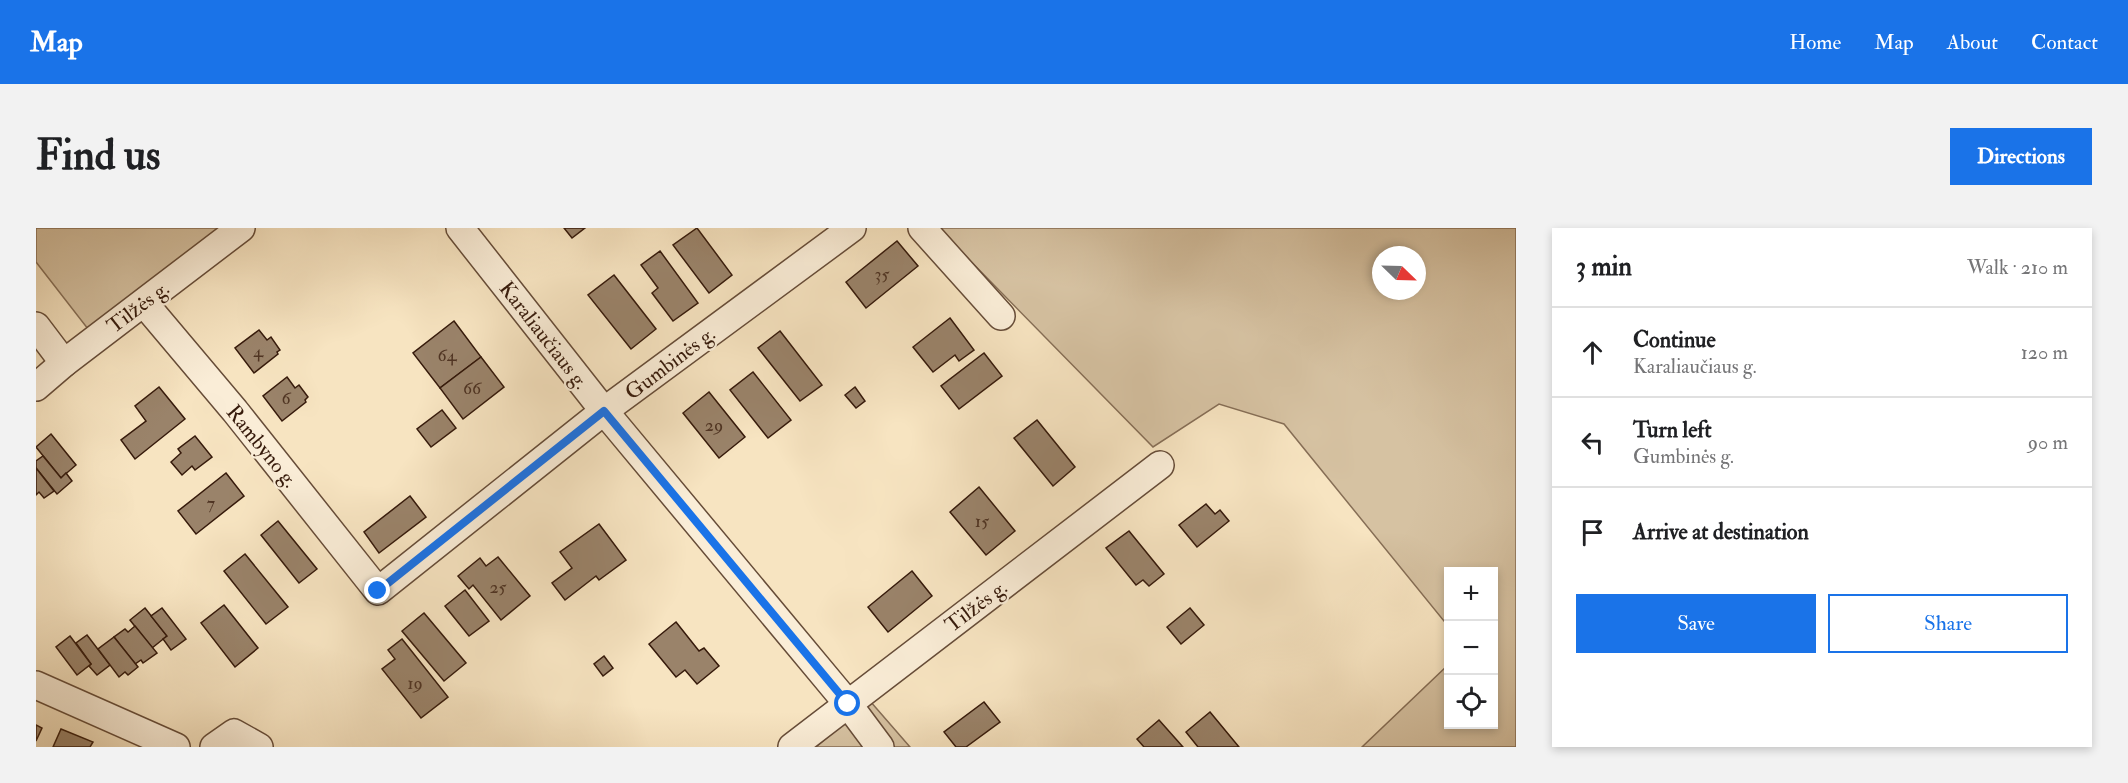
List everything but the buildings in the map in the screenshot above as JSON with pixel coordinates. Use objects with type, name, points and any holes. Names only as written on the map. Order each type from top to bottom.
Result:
[{"type":"street","name":"Tilžės g.","points":[[36,387],[64,363],[241,228]]},
{"type":"street","name":"Karaliaučiaus g.","points":[[460,228],[604,411],[848,704],[880,747]]},
{"type":"street","name":"Gumbinės g.","points":[[378,591],[604,411],[852,228]]},
{"type":"street","points":[[922,228],[1001,316]]},
{"type":"street","name":"Rambyno g.","points":[[144,303],[235,411],[378,591]]},
{"type":"street","points":[[36,326],[64,363]]},
{"type":"street","name":"Tilžės g.","points":[[792,747],[1161,465]]},
{"type":"street","points":[[36,685],[176,747]]},
{"type":"street","points":[[224,740],[259,747]]},
{"type":"shaded area","points":[[36,228],[219,228],[88,329],[36,262]]},
{"type":"shaded area","points":[[938,228],[1516,228],[1516,747],[1362,747],[1444,669],[1444,729],[1498,729],[1498,567],[1444,567],[1444,621],[1284,424],[1219,404],[1153,447]]},
{"type":"shaded area","points":[[870,701],[910,747],[816,747]]},
{"type":"route","points":[[378,591],[604,411],[848,704]]}]
